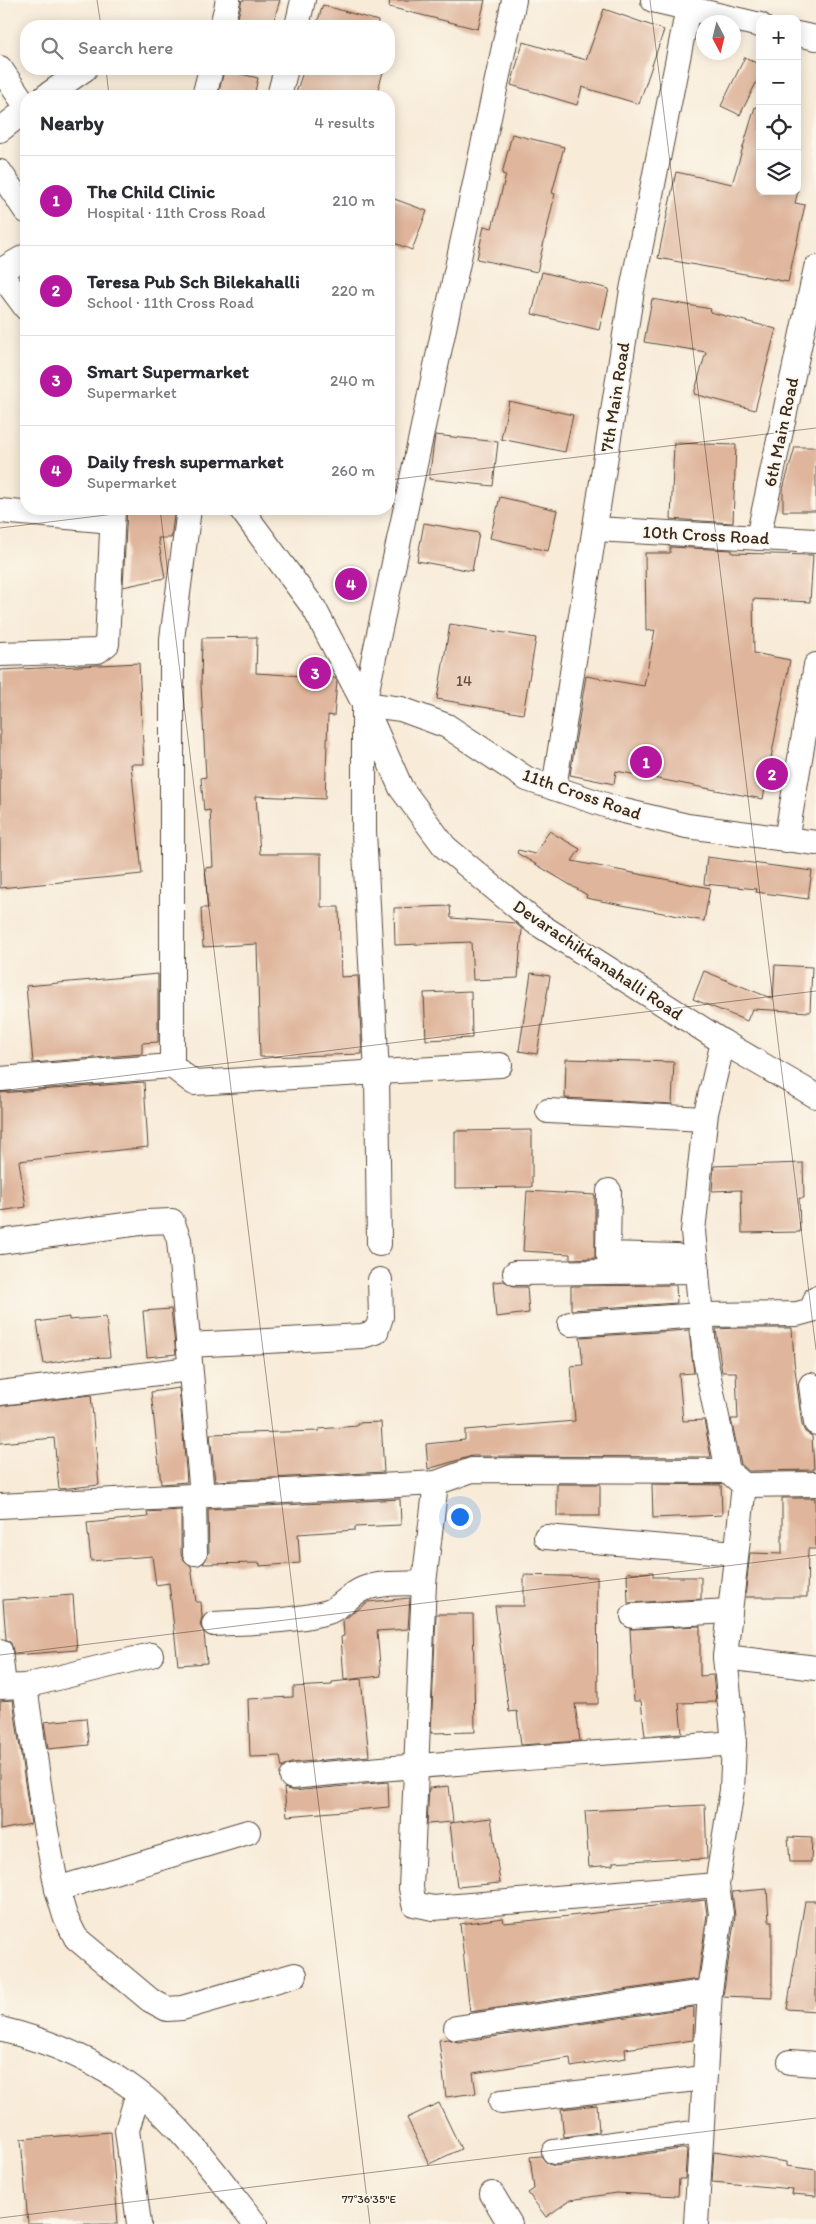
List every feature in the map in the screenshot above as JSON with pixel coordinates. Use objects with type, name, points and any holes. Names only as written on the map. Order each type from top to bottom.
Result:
[{"type":"street","points":[[223,20],[228,0]]},
{"type":"street","points":[[298,20],[303,0]]},
{"type":"street","points":[[379,1244],[376,1073],[364,832],[364,704],[514,0]]},
{"type":"street","points":[[653,0],[756,24]]},
{"type":"street","name":"7th Main Road","points":[[554,788],[632,290],[688,8]]},
{"type":"street","points":[[801,35],[816,38]]},
{"type":"street","points":[[0,68],[20,97]]},
{"type":"street","points":[[55,90],[76,75]]},
{"type":"street","points":[[206,90],[209,75]]},
{"type":"street","points":[[281,90],[284,75]]},
{"type":"street","points":[[0,130],[20,115]]},
{"type":"street","points":[[0,172],[20,202]]},
{"type":"street","points":[[20,260],[0,272],[20,300]]},
{"type":"street","name":"6th Main Road","points":[[758,538],[816,268]]},
{"type":"street","points":[[0,511],[20,512]]},
{"type":"street","points":[[0,654],[98,651],[103,648],[106,644],[112,515]]},
{"type":"street","points":[[172,1066],[172,639],[188,515]]},
{"type":"street","name":"Devarachikkanahalli Road","points":[[245,515],[314,608],[364,704],[401,788],[445,847],[535,922],[722,1042],[816,1096]]},
{"type":"street","name":"10th Cross Road","points":[[595,529],[816,541]]},
{"type":"street","points":[[786,840],[816,665]]},
{"type":"street","name":"11th Cross Road","points":[[364,704],[401,709],[446,726],[527,779],[620,810],[687,826],[816,844]]},
{"type":"street","points":[[696,2224],[710,1991],[721,1914],[718,1886],[732,1790],[734,1743],[725,1657],[736,1553],[736,1478],[705,1358],[693,1231],[705,1119],[722,1042]]},
{"type":"street","points":[[0,1079],[172,1066],[194,1083],[500,1065]]},
{"type":"street","points":[[548,1111],[705,1119]]},
{"type":"street","points":[[609,1191],[608,1254],[696,1264]]},
{"type":"street","points":[[0,1242],[147,1222],[172,1221],[179,1240],[188,1345],[198,1495],[195,1553]]},
{"type":"street","points":[[515,1272],[696,1264]]},
{"type":"street","points":[[188,1345],[362,1336],[376,1332],[381,1317],[380,1280]]},
{"type":"street","points":[[570,1324],[701,1315],[797,1314],[812,1310],[816,1298]]},
{"type":"street","points":[[0,1393],[189,1369]]},
{"type":"street","points":[[811,1386],[816,1423]]},
{"type":"street","points":[[0,1506],[436,1483],[472,1470],[736,1478],[816,1484]]},
{"type":"street","points":[[436,1483],[424,1583],[410,1888],[414,1904],[433,1908],[718,1886]]},
{"type":"street","points":[[546,1537],[736,1553]]},
{"type":"street","points":[[214,1624],[292,1620],[331,1611],[345,1599],[363,1589],[382,1585],[424,1583]]},
{"type":"street","points":[[633,1616],[730,1611]]},
{"type":"street","points":[[0,1651],[10,1686],[57,1889],[65,1916],[76,1938],[150,2000],[168,2009],[182,2008],[295,1975]]},
{"type":"street","points":[[10,1686],[151,1655]]},
{"type":"street","points":[[725,1657],[816,1668]]},
{"type":"street","points":[[292,1778],[415,1765],[603,1754],[734,1743]]},
{"type":"street","points":[[57,1889],[81,1880],[248,1832]]},
{"type":"street","points":[[456,2028],[710,1991]]},
{"type":"street","points":[[0,2029],[71,2051],[138,2092],[183,2136],[255,2224]]},
{"type":"street","points":[[790,2062],[816,2064]]},
{"type":"street","points":[[501,2102],[704,2078]]},
{"type":"street","points":[[138,2092],[127,2130],[139,2224]]},
{"type":"street","points":[[554,2152],[701,2132]]},
{"type":"street","points":[[492,2194],[510,2224]]},
{"type":"building","points":[[242,0],[280,0],[274,20],[237,20]]},
{"type":"building","points":[[390,0],[485,0],[478,29],[389,7]]},
{"type":"building","points":[[323,5],[375,20],[318,20]]},
{"type":"building","points":[[604,9],[664,30],[639,104],[582,87],[577,105],[511,85],[523,42],[586,60]]},
{"type":"building","points":[[745,57],[756,63],[756,83],[740,115],[721,106]]},
{"type":"building","points":[[223,75],[245,75],[258,78],[255,90],[219,90]]},
{"type":"building","points":[[302,75],[382,75],[378,90],[297,90]]},
{"type":"building","points":[[756,107],[756,195],[797,195],[795,203],[805,205],[788,282],[658,258],[676,172],[732,184]]},
{"type":"building","points":[[512,134],[564,147],[552,193],[555,194],[537,272],[477,259],[484,226],[492,228],[506,175],[502,174]]},
{"type":"building","points":[[395,199],[427,211],[412,250],[395,243]]},
{"type":"building","points":[[542,272],[609,289],[599,330],[532,314]]},
{"type":"building","points":[[652,299],[711,309],[710,312],[776,329],[755,410],[694,394],[706,352],[644,342]]},
{"type":"building","points":[[509,401],[573,415],[565,452],[501,439]]},
{"type":"building","points":[[435,435],[498,442],[493,486],[429,479]]},
{"type":"building","points":[[674,443],[736,445],[733,523],[671,519]]},
{"type":"building","points":[[795,447],[816,447],[816,511],[783,511],[783,489]]},
{"type":"building","points":[[500,497],[557,510],[548,551],[490,538]]},
{"type":"building","points":[[127,515],[174,515],[171,538],[158,538],[165,578],[123,587]]},
{"type":"building","points":[[424,523],[479,533],[472,571],[417,561]]},
{"type":"building","points":[[670,547],[732,550],[732,553],[813,555],[810,602],[753,599],[754,653],[790,660],[763,799],[616,771],[614,784],[570,775],[586,676],[644,686],[655,630],[646,631],[645,553],[670,553]]},
{"type":"building","points":[[450,624],[536,638],[523,714],[437,699]]},
{"type":"building","points":[[257,637],[256,673],[335,678],[337,681],[334,716],[328,715],[325,799],[256,796],[260,854],[321,854],[321,907],[339,907],[341,977],[358,976],[362,1054],[260,1057],[257,944],[203,947],[201,908],[208,908],[205,868],[213,867],[210,810],[204,811],[201,778],[206,777],[201,685],[202,638]]},
{"type":"building","points":[[139,663],[144,764],[131,764],[142,874],[0,888],[0,670]]},
{"type":"building","points":[[549,831],[580,849],[572,861],[710,888],[704,921],[586,898],[587,895],[517,853],[518,850],[535,854]]},
{"type":"building","points":[[707,857],[812,871],[808,899],[756,892],[757,889],[704,884]]},
{"type":"building","points":[[450,906],[451,918],[515,923],[522,929],[518,978],[473,980],[471,942],[395,945],[394,908]]},
{"type":"building","points":[[775,965],[812,967],[810,1012],[752,1009],[747,1021],[693,999],[704,971],[773,999]]},
{"type":"building","points":[[531,973],[550,976],[537,1054],[519,1051]]},
{"type":"building","points":[[158,974],[158,1042],[142,1043],[142,1054],[33,1063],[26,986]]},
{"type":"building","points":[[471,991],[472,1038],[426,1040],[424,993]]},
{"type":"building","points":[[566,1059],[674,1062],[672,1104],[565,1098]]},
{"type":"building","points":[[144,1082],[148,1147],[19,1161],[26,1207],[0,1211],[0,1093]]},
{"type":"building","points":[[532,1130],[532,1187],[455,1188],[455,1131]]},
{"type":"building","points":[[803,1163],[804,1198],[799,1198],[800,1232],[742,1233],[741,1190],[712,1191],[714,1166]]},
{"type":"building","points":[[527,1191],[595,1195],[595,1258],[570,1259],[570,1254],[523,1251]]},
{"type":"building","points":[[504,1281],[515,1287],[527,1287],[529,1313],[496,1317],[493,1282]]},
{"type":"building","points":[[676,1285],[677,1303],[571,1310],[571,1286]]},
{"type":"building","points":[[171,1309],[176,1354],[147,1357],[143,1311]]},
{"type":"building","points":[[69,1317],[69,1320],[106,1317],[110,1357],[80,1358],[44,1364],[37,1322]]},
{"type":"building","points":[[792,1328],[802,1425],[805,1432],[812,1436],[814,1470],[749,1471],[741,1464],[731,1419],[738,1419],[736,1372],[722,1372],[716,1329]]},
{"type":"building","points":[[689,1330],[694,1373],[679,1374],[683,1421],[704,1420],[711,1457],[472,1456],[428,1469],[426,1444],[465,1440],[465,1430],[575,1421],[571,1366],[583,1365],[580,1337]]},
{"type":"building","points":[[179,1388],[187,1482],[161,1484],[151,1392]]},
{"type":"building","points":[[91,1395],[99,1485],[59,1489],[54,1438],[0,1443],[0,1406]]},
{"type":"building","points":[[381,1422],[384,1472],[215,1481],[210,1434],[319,1431],[319,1429],[357,1426],[357,1423]]},
{"type":"building","points":[[557,1484],[600,1484],[600,1516],[557,1516]]},
{"type":"building","points":[[652,1484],[721,1485],[722,1515],[653,1518]]},
{"type":"building","points":[[782,1498],[815,1498],[816,1549],[808,1549],[807,1597],[745,1597],[750,1553],[782,1554]]},
{"type":"building","points":[[400,1499],[401,1525],[355,1527],[355,1530],[298,1534],[300,1563],[260,1566],[260,1563],[203,1564],[209,1553],[208,1509]]},
{"type":"building","points":[[181,1510],[181,1554],[184,1560],[191,1566],[196,1602],[201,1602],[202,1617],[200,1625],[204,1633],[207,1663],[178,1665],[169,1583],[156,1585],[152,1556],[91,1561],[87,1523],[148,1517],[147,1512]]},
{"type":"building","points":[[653,1572],[653,1577],[701,1577],[701,1599],[628,1603],[627,1573]]},
{"type":"building","points":[[524,1575],[597,1577],[598,1704],[575,1704],[580,1741],[521,1745],[517,1711],[509,1712],[495,1606],[524,1606]]},
{"type":"building","points":[[73,1595],[77,1650],[14,1655],[11,1643],[6,1639],[3,1600]]},
{"type":"building","points":[[410,1598],[408,1629],[377,1631],[381,1676],[344,1680],[341,1637],[344,1636],[343,1620],[368,1602]]},
{"type":"building","points":[[436,1614],[473,1614],[475,1732],[431,1733]]},
{"type":"building","points":[[700,1626],[700,1676],[713,1675],[716,1702],[679,1703],[682,1733],[645,1736],[641,1701],[634,1701],[630,1629]]},
{"type":"building","points":[[361,1679],[369,1756],[291,1763],[282,1768],[280,1756],[250,1757],[248,1699],[293,1697],[293,1687],[332,1685],[332,1682]]},
{"type":"building","points":[[13,1700],[31,1824],[0,1830],[0,1701]]},
{"type":"building","points":[[86,1718],[89,1745],[48,1749],[44,1722]]},
{"type":"building","points":[[388,1782],[389,1807],[287,1816],[284,1788],[293,1791]]},
{"type":"building","points":[[449,1786],[453,1822],[427,1824],[429,1788]]},
{"type":"building","points":[[705,1805],[707,1859],[679,1860],[679,1858],[613,1862],[613,1865],[589,1867],[585,1811]]},
{"type":"building","points":[[491,1818],[500,1883],[457,1887],[450,1823]]},
{"type":"building","points":[[788,1837],[812,1838],[811,1862],[790,1862]]},
{"type":"building","points":[[767,1889],[769,1921],[772,1921],[772,1998],[723,1996],[735,1916],[732,1892]]},
{"type":"building","points":[[705,1900],[707,1914],[698,1979],[470,2012],[460,1924],[503,1918],[504,1923],[536,1920]]},
{"type":"building","points":[[805,1901],[816,1901],[816,2011],[787,2009]]},
{"type":"building","points":[[694,2007],[693,2040],[625,2049],[626,2058],[571,2067],[570,2058],[473,2073],[476,2093],[446,2097],[439,2040],[448,2039],[458,2042]]},
{"type":"building","points":[[439,2103],[461,2149],[429,2164],[407,2118]]},
{"type":"building","points":[[597,2105],[599,2132],[564,2137],[561,2109]]},
{"type":"building","points":[[111,2132],[118,2224],[28,2224],[21,2139]]},
{"type":"building","points":[[687,2149],[685,2179],[679,2179],[678,2196],[616,2193],[570,2200],[546,2217],[528,2193],[534,2189],[530,2157],[541,2156],[548,2164],[556,2166]]},
{"type":"building","points":[[714,2151],[786,2162],[786,2166],[816,2170],[816,2196],[792,2194],[793,2189],[712,2182]]},
{"type":"place","name":"Daily fresh supermarket","points":[[351,584]]},
{"type":"place","name":"Smart Supermarket","points":[[315,673]]},
{"type":"place","name":"The Child Clinic","points":[[646,762]]},
{"type":"place","name":"Teresa Pub Sch Bilekahalli","points":[[772,774]]}]
